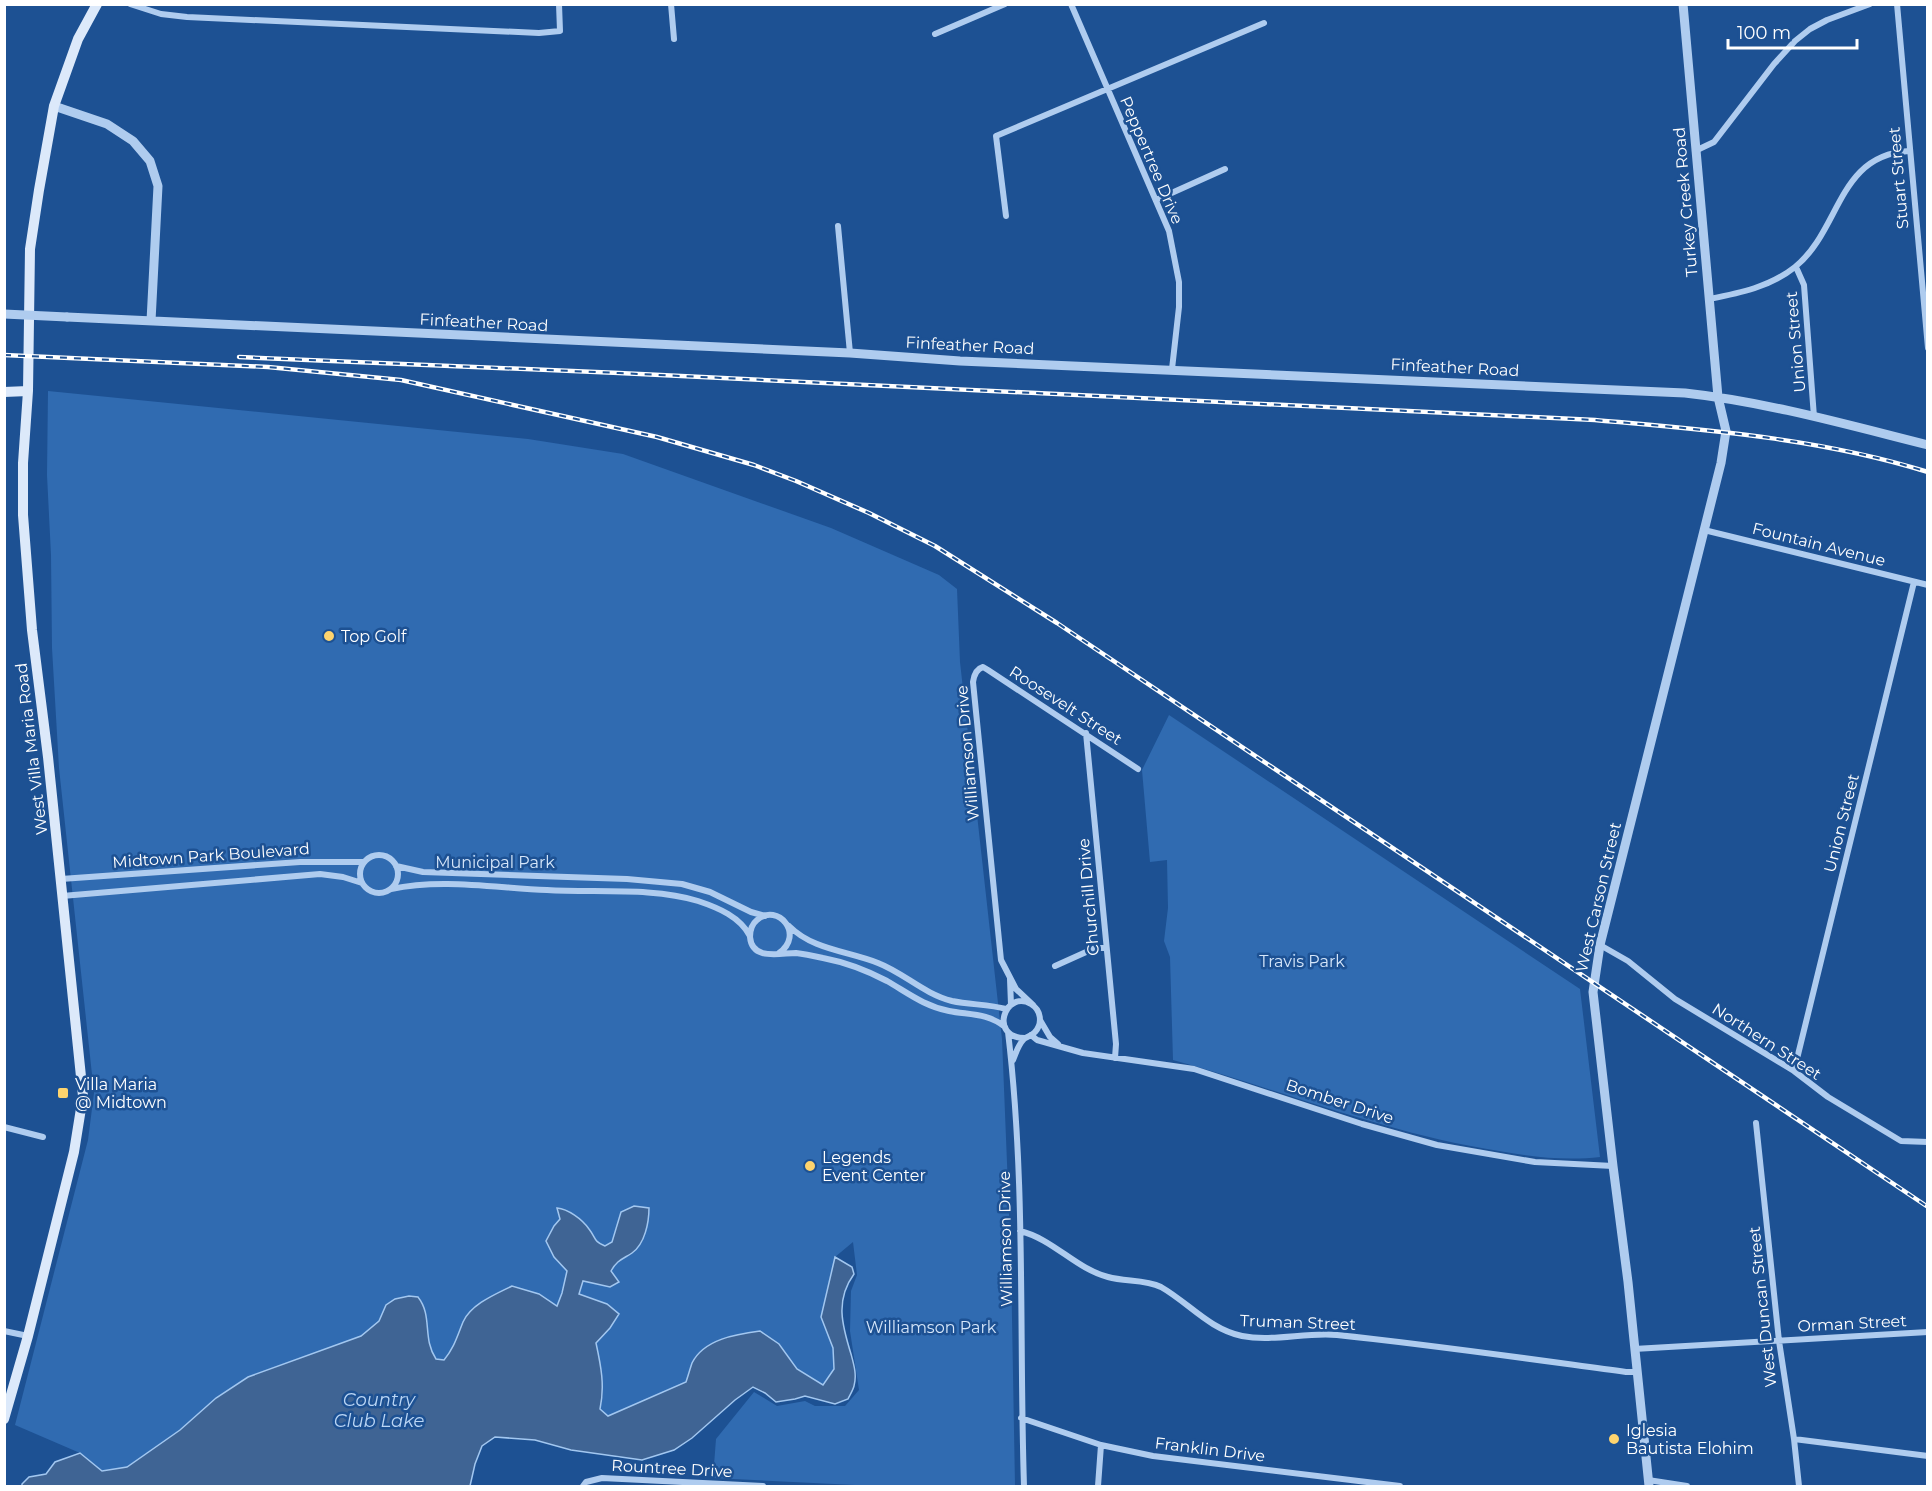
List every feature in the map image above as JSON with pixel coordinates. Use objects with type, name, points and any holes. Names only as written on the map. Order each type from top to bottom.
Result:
[{"type":"main road","name":"West Villa Maria Road","points":[[4,1419],[28,1336],[74,1152],[83,1096],[32,630],[23,515],[23,463],[28,392],[30,249],[54,106],[78,39],[97,4]]},
{"type":"main road","points":[[4,392],[28,392]]},
{"type":"street","points":[[130,4],[161,14],[187,17],[539,33],[560,31],[559,4]]},
{"type":"street","points":[[671,4],[674,39]]},
{"type":"street","points":[[934,34],[1005,4]]},
{"type":"street","name":"Peppertree Drive","points":[[1071,4],[1168,231],[1179,282],[1179,307],[1172,369]]},
{"type":"street","name":"Turkey Creek Road","points":[[1683,4],[1718,397]]},
{"type":"street","points":[[1695,151],[1714,142],[1774,64],[1795,41],[1810,29],[1827,20],[1870,4]]},
{"type":"street","name":"Stuart Street","points":[[1897,4],[1928,348]]},
{"type":"street","points":[[1006,216],[996,136],[1264,23]]},
{"type":"street","points":[[54,106],[107,124],[133,141],[150,161],[158,186],[151,321]]},
{"type":"street","points":[[1709,299],[1759,288],[1796,267],[1821,238],[1848,186],[1863,168],[1880,156],[1896,151],[1909,151]]},
{"type":"street","points":[[1156,200],[1225,169]]},
{"type":"street","points":[[838,225],[850,353]]},
{"type":"street","name":"Union Street","points":[[1796,267],[1804,285],[1814,417]]},
{"type":"street","name":"Finfeather Road","points":[[4,314],[850,353],[960,361],[1685,393],[1718,397],[1814,417],[1928,445]]},
{"type":"street","name":"West Carson Street","points":[[1649,1483],[1628,1282],[1593,992],[1600,945],[1726,438],[1718,397]]},
{"type":"street","name":"Fountain Avenue","points":[[1704,530],[1928,585]]},
{"type":"street","name":"Union Street","points":[[1794,1071],[1914,582]]},
{"type":"street","name":"Roosevelt Street","points":[[979,668],[983,667],[988,670],[1138,769]]},
{"type":"street","name":"Williamson Drive","points":[[979,668],[974,674],[973,682],[1001,960],[1016,988],[1033,1005]]},
{"type":"street","name":"Churchill Drive","points":[[1086,734],[1116,1044],[1115,1058]]},
{"type":"street","points":[[391,889],[398,878],[393,860],[375,855],[364,862],[360,872],[362,883],[377,893],[408,885],[437,884],[663,894],[699,902],[734,917],[744,925],[752,943],[760,952],[766,954],[799,953],[836,961],[873,974],[919,1001],[949,1011],[986,1016],[997,1021],[1013,1036],[1028,1036]]},
{"type":"street","name":"Midtown Park Boulevard","points":[[61,879],[300,862],[364,862]]},
{"type":"street","points":[[396,866],[423,872],[627,879],[682,884],[710,892],[751,912],[765,916],[778,916],[803,939],[876,962],[894,970],[932,994],[952,1001],[1009,1007],[1022,1001],[1033,1005],[1050,1037],[1061,1047]]},
{"type":"street","name":"Midtown Park Boulevard","points":[[62,896],[320,874],[343,877],[362,883]]},
{"type":"street","points":[[750,936],[754,924],[765,916]]},
{"type":"street","points":[[779,953],[790,938],[788,925]]},
{"type":"street","name":"Northern Street","points":[[1600,945],[1628,961],[1675,999],[1794,1071],[1828,1097],[1901,1141],[1928,1142]]},
{"type":"street","points":[[1055,966],[1095,948],[1106,948]]},
{"type":"street","name":"Williamson Drive","points":[[1009,1007],[1010,979]]},
{"type":"street","points":[[1006,1029],[1003,1021],[1009,1007]]},
{"type":"street","points":[[1011,1063],[1028,1036],[1035,1032],[1040,1020]]},
{"type":"street","name":"Williamson Drive","points":[[1006,1029],[1011,1063],[1020,1231],[1021,1418],[1024,1486]]},
{"type":"street","name":"Bomber Drive","points":[[1028,1036],[1083,1053],[1194,1069],[1237,1081],[1362,1124],[1437,1145],[1535,1162],[1613,1166]]},
{"type":"street","name":"West Duncan Street","points":[[1756,1123],[1779,1341],[1794,1438],[1798,1486]]},
{"type":"street","points":[[4,1128],[43,1137]]},
{"type":"street","name":"Truman Street","points":[[1020,1231],[1035,1235],[1087,1268],[1106,1277],[1143,1281],[1157,1286],[1176,1296],[1211,1324],[1242,1336],[1334,1335],[1626,1372],[1636,1371]]},
{"type":"street","points":[[4,1331],[28,1336]]},
{"type":"street","name":"Orman Street","points":[[1634,1349],[1928,1332]]},
{"type":"street","name":"Franklin Drive","points":[[1021,1418],[1101,1445],[1153,1456],[1400,1486]]},
{"type":"street","points":[[1794,1438],[1928,1456]]},
{"type":"street","points":[[1098,1486],[1101,1445]]},
{"type":"street","name":"Rountree Drive","points":[[583,1486],[586,1482],[602,1478],[764,1486]]},
{"type":"street","points":[[1649,1483],[1688,1486]]},
{"type":"green space","name":"Municipal Park","points":[[48,391],[528,439],[623,454],[831,528],[939,575],[957,589],[960,662],[1002,1039],[1011,1262],[1015,1486],[875,1486],[713,1478],[716,1439],[754,1392],[777,1406],[805,1401],[815,1406],[845,1406],[859,1390],[850,1331],[851,1291],[857,1275],[853,1242],[835,1257],[821,1317],[833,1348],[834,1369],[823,1385],[797,1369],[779,1344],[760,1331],[751,1332],[722,1339],[704,1348],[692,1363],[687,1382],[608,1416],[600,1409],[603,1396],[596,1343],[610,1328],[607,1304],[595,1299],[563,1293],[557,1307],[539,1294],[493,1296],[475,1308],[464,1320],[454,1349],[444,1360],[436,1359],[429,1344],[423,1304],[419,1297],[409,1296],[386,1305],[379,1321],[361,1336],[248,1377],[216,1398],[180,1430],[127,1467],[102,1471],[80,1453],[15,1425],[88,1140],[94,1093],[59,768],[52,648],[47,475]]},
{"type":"green space","name":"Travis Park","points":[[1169,715],[1580,989],[1600,1157],[1575,1159],[1537,1157],[1416,1134],[1173,1060],[1170,957],[1164,941],[1168,908],[1167,860],[1150,862],[1142,770]]},
{"type":"water","name":"Country Club Lake","points":[[634,1206],[649,1208],[647,1226],[636,1249],[618,1262],[611,1271],[619,1282],[610,1287],[583,1281],[579,1294],[607,1304],[619,1314],[596,1343],[602,1384],[600,1409],[608,1416],[686,1382],[692,1363],[704,1348],[722,1339],[760,1331],[779,1344],[797,1369],[823,1385],[834,1369],[833,1348],[821,1317],[835,1257],[852,1267],[854,1274],[844,1293],[842,1303],[843,1323],[855,1374],[854,1386],[848,1399],[835,1404],[805,1396],[776,1402],[753,1387],[692,1438],[674,1450],[642,1460],[571,1450],[535,1440],[495,1437],[482,1446],[470,1486],[22,1486],[29,1477],[46,1474],[55,1462],[80,1453],[102,1471],[127,1467],[180,1430],[216,1398],[248,1377],[361,1336],[379,1321],[386,1305],[395,1299],[418,1297],[423,1304],[432,1351],[436,1359],[444,1360],[453,1347],[463,1322],[472,1310],[485,1300],[512,1286],[539,1294],[557,1306],[567,1271],[554,1257],[546,1241],[560,1219],[557,1208],[566,1210],[579,1218],[597,1241],[605,1246],[612,1242],[621,1212]]},
{"type":"railway","points":[[4,355],[268,367],[401,380],[657,437],[754,465],[869,513],[935,546],[1057,623],[1928,1207]]},
{"type":"railway","points":[[239,357],[1595,420],[1721,432],[1804,443],[1887,460],[1928,472]]},
{"type":"place","name":"Top Golf","points":[[329,636]]},
{"type":"place","name":"Villa Maria @ Midtown","points":[[63,1093]]},
{"type":"place","name":"Legends Event Center","points":[[810,1166]]},
{"type":"place","name":"Iglesia Bautista Elohim","points":[[1614,1439]]},
{"type":"park label","name":"Williamson Park","points":[[931,1327]]}]
